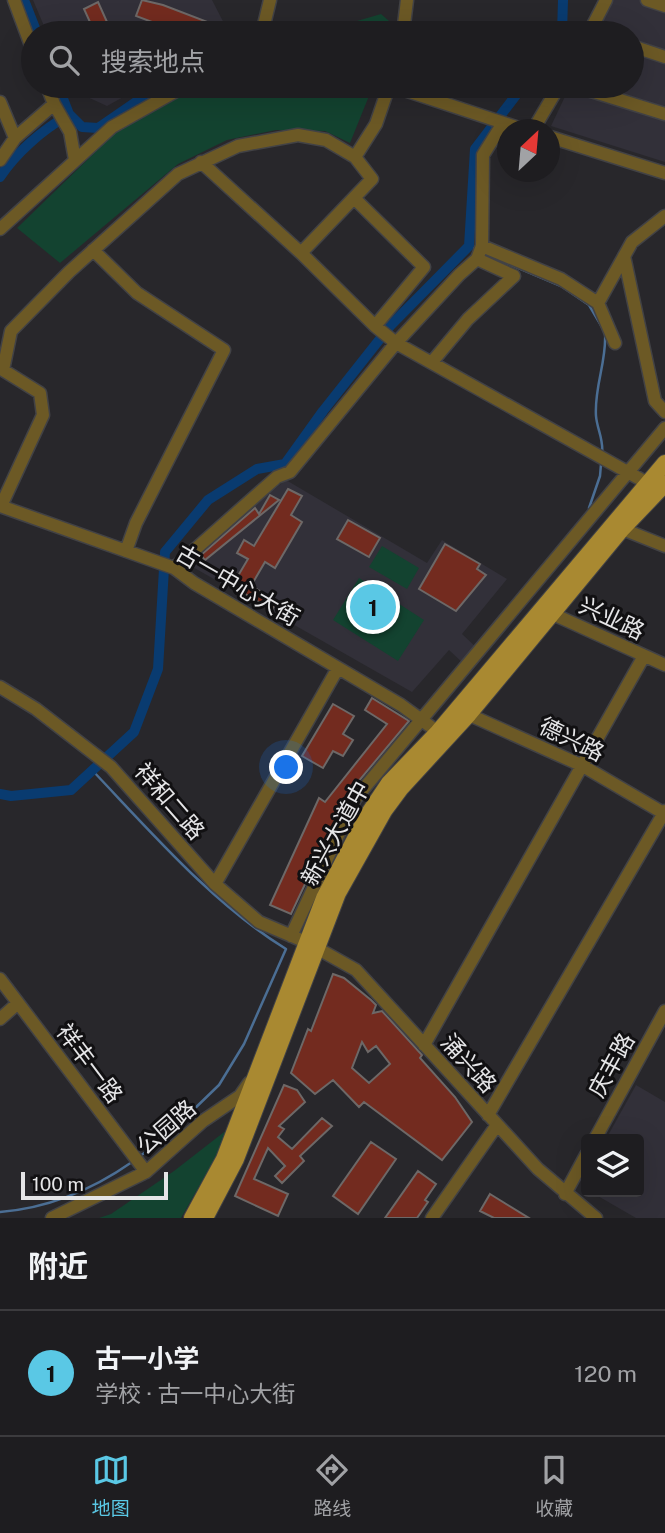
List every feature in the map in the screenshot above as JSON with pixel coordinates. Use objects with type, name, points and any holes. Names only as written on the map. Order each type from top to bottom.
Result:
[{"type":"main road","name":"新兴大道中","points":[[192,1218],[225,1159],[257,1071],[312,945],[384,811],[617,527],[657,484],[665,463]]},
{"type":"main road","name":"新兴大道中","points":[[205,1218],[236,1159],[312,945],[324,898],[367,816],[389,783],[438,732],[463,712]]},
{"type":"street","points":[[14,0],[22,21]]},
{"type":"street","points":[[264,21],[270,0]]},
{"type":"street","points":[[404,21],[407,0]]},
{"type":"street","points":[[596,21],[606,0]]},
{"type":"street","points":[[647,0],[665,6]]},
{"type":"street","points":[[644,50],[665,57]]},
{"type":"street","points":[[52,98],[70,132],[75,160]]},
{"type":"street","points":[[0,229],[112,127],[164,98]]},
{"type":"street","points":[[355,158],[376,124],[386,98]]},
{"type":"street","points":[[429,98],[497,121]]},
{"type":"street","points":[[540,119],[552,98]]},
{"type":"street","points":[[614,98],[665,114]]},
{"type":"street","points":[[0,102],[15,138]]},
{"type":"street","points":[[0,160],[15,138],[54,104]]},
{"type":"street","points":[[174,568],[277,477],[290,472],[397,343],[477,259],[482,246],[483,155],[497,133]]},
{"type":"street","points":[[0,506],[43,415],[40,393],[3,370],[11,331],[93,250],[178,174],[238,146],[298,135],[326,140],[355,158],[372,178],[301,254]]},
{"type":"street","points":[[560,140],[665,173]]},
{"type":"street","points":[[201,162],[374,326],[397,343],[614,464],[657,484]]},
{"type":"street","points":[[354,198],[424,267],[374,326]]},
{"type":"street","points":[[598,303],[632,242],[665,216]]},
{"type":"street","points":[[482,246],[561,279],[598,303],[615,343]]},
{"type":"street","points":[[93,250],[137,293],[223,350],[136,523],[126,551]]},
{"type":"street","points":[[624,256],[655,401],[665,412]]},
{"type":"street","points":[[432,362],[468,319],[514,276],[477,259]]},
{"type":"street","points":[[290,936],[355,799],[665,428]]},
{"type":"street","name":"古一中心大街","points":[[0,506],[174,568],[194,583],[401,705],[438,732]]},
{"type":"street","points":[[617,527],[665,547]]},
{"type":"street","name":"兴业路","points":[[547,611],[665,665]]},
{"type":"street","points":[[424,1045],[644,656]]},
{"type":"street","points":[[215,884],[338,668]]},
{"type":"street","name":"祥和二路","points":[[0,687],[36,709],[111,767],[215,884],[259,922],[312,945]]},
{"type":"street","name":"德兴路","points":[[463,712],[583,766],[665,813]]},
{"type":"street","points":[[432,1218],[493,1120],[665,813]]},
{"type":"street","name":"涌兴路","points":[[312,945],[356,970],[538,1169],[596,1218]]},
{"type":"street","name":"祥丰一路","points":[[0,979],[146,1172]]},
{"type":"street","points":[[0,1019],[18,1003]]},
{"type":"street","name":"庆丰路","points":[[598,1134],[665,1011]]},
{"type":"street","name":"公园路","points":[[52,1218],[146,1172],[203,1121],[240,1096],[257,1071]]},
{"type":"street","points":[[565,1194],[581,1164]]},
{"type":"shaded area","points":[[33,0],[212,0],[223,21],[42,21]]},
{"type":"shaded area","points":[[611,0],[665,0],[665,162],[560,129],[560,119],[554,119],[564,98],[644,98],[644,21],[601,21]]},
{"type":"shaded area","points":[[90,98],[121,98],[107,106]]},
{"type":"shaded area","points":[[286,480],[427,563],[442,540],[507,579],[462,634],[479,650],[465,665],[449,650],[412,692],[191,566],[193,553]]},
{"type":"shaded area","points":[[636,1085],[665,1102],[665,1218],[636,1218],[600,1197],[644,1197],[644,1134],[609,1134]]},
{"type":"green space","points":[[381,14],[389,21],[357,21]]},
{"type":"green space","points":[[178,98],[368,98],[350,143],[325,131],[276,130],[227,140],[178,164],[60,263],[17,228],[114,134]]},
{"type":"green space","points":[[382,546],[419,568],[407,589],[369,567]]},
{"type":"green space","points":[[359,578],[424,620],[398,661],[333,620]]},
{"type":"green space","points":[[228,1129],[221,1148],[181,1218],[99,1218],[111,1214],[174,1171]]},
{"type":"building","points":[[142,0],[205,21],[149,21],[136,16]]},
{"type":"building","points":[[98,2],[107,21],[90,21],[84,9]]},
{"type":"building","points":[[288,489],[302,496],[291,515],[302,522],[275,568],[265,562],[251,586],[277,601],[272,610],[232,586],[248,559],[237,553],[244,540],[254,546]]},
{"type":"building","points":[[270,495],[279,500],[205,560],[201,555],[255,508],[259,514]]},
{"type":"building","points":[[348,520],[380,538],[369,557],[337,539]]},
{"type":"building","points":[[445,544],[480,564],[477,569],[486,575],[456,611],[419,589]]},
{"type":"building","points":[[372,698],[409,721],[347,795],[291,914],[270,905],[319,798],[325,802],[387,724],[365,710]]},
{"type":"building","points":[[333,704],[354,716],[343,734],[353,740],[343,756],[333,751],[323,768],[302,756]]},
{"type":"building","points":[[333,974],[344,978],[376,1005],[373,1013],[382,1011],[422,1055],[420,1058],[455,1097],[472,1122],[442,1160],[364,1102],[359,1107],[333,1080],[315,1094],[291,1073],[308,1029],[311,1031]],"holes":[[[362,1042],[368,1052],[376,1046],[390,1064],[369,1083],[352,1068]]]},
{"type":"building","points":[[284,1085],[297,1090],[305,1102],[279,1126],[284,1129],[278,1137],[292,1149],[322,1118],[332,1126],[300,1156],[304,1161],[282,1183],[275,1176],[285,1166],[268,1148],[254,1179],[288,1194],[278,1216],[235,1196]]},
{"type":"building","points":[[371,1142],[396,1159],[358,1214],[333,1196]]},
{"type":"building","points":[[418,1171],[436,1184],[417,1218],[385,1218]]},
{"type":"building","points":[[490,1194],[529,1218],[494,1218],[480,1211]]},
{"type":"waterway","points":[[24,0],[32,21]]},
{"type":"waterway","points":[[562,21],[563,0]]},
{"type":"waterway","points":[[63,98],[69,114],[82,127],[98,128],[142,98]]},
{"type":"waterway","points":[[0,794],[11,796],[71,790],[134,732],[158,669],[165,552],[208,500],[257,469],[285,464],[391,325],[469,246],[475,149],[514,98]]},
{"type":"waterway","points":[[0,177],[30,143],[67,116]]},
{"type":"waterway","points":[[469,246],[477,250]]},
{"type":"waterway","points":[[490,256],[561,286],[589,305],[602,327]]},
{"type":"waterway","points":[[602,454],[596,405],[605,333]]},
{"type":"waterway","points":[[589,508],[600,476],[601,464]]},
{"type":"waterway","points":[[92,770],[208,889],[233,911],[286,949],[244,1044],[219,1085],[160,1142],[140,1156]]},
{"type":"waterway","points":[[0,1212],[36,1206],[69,1196],[132,1162]]},
{"type":"place","name":"古一小学","points":[[373,607]]}]
